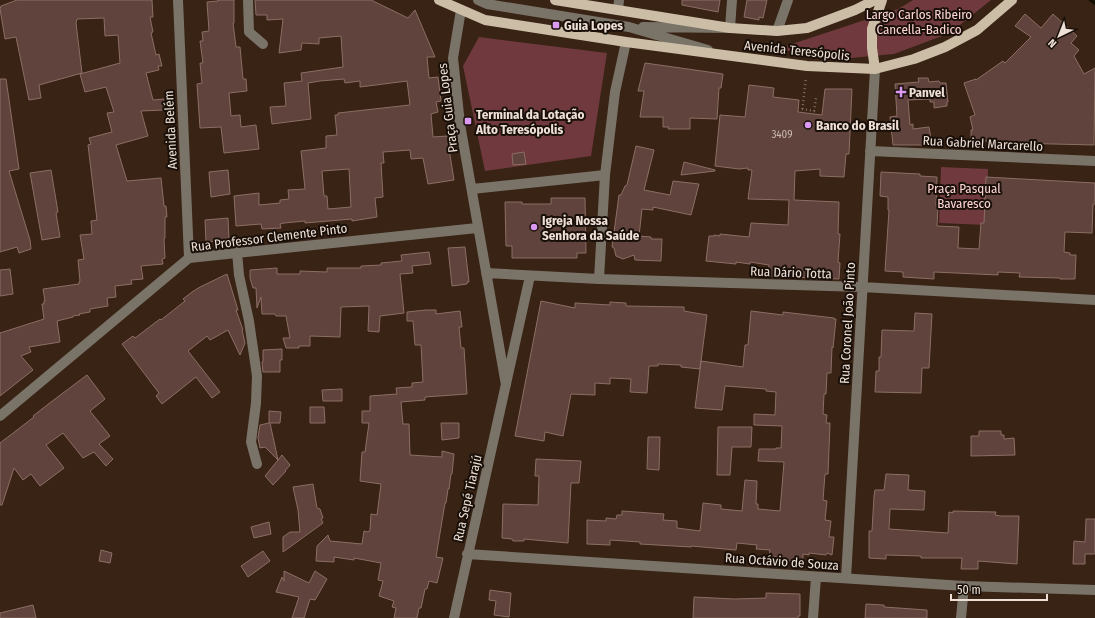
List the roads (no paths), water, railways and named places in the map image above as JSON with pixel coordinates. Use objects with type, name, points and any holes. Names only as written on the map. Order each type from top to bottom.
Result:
[{"type":"main road","name":"Avenida Teresópolis","points":[[439,0],[485,20],[626,42],[807,66],[874,69],[914,59],[945,47],[977,30],[1010,1]]},
{"type":"main road","name":"Avenida Teresópolis","points":[[555,0],[618,5],[730,28],[778,31],[807,28],[855,10],[875,0]]},
{"type":"main road","points":[[874,69],[872,29],[882,0]]},
{"type":"street","name":"Avenida Belém","points":[[178,0],[189,258]]},
{"type":"street","points":[[248,0],[249,32],[263,44]]},
{"type":"street","points":[[478,0],[488,4],[629,27]]},
{"type":"street","points":[[730,28],[732,0]]},
{"type":"street","points":[[778,31],[788,0]]},
{"type":"street","name":"Praça Guia Lopes","points":[[461,10],[453,58],[460,124],[472,189]]},
{"type":"street","name":"Avenida Teresópolis","points":[[629,27],[730,28]]},
{"type":"street","name":"Avenida Teresópolis","points":[[629,27],[729,56]]},
{"type":"street","points":[[599,279],[605,174],[616,92],[626,42]]},
{"type":"street","name":"Rua Coronel João Pinto","points":[[846,578],[874,69]]},
{"type":"street","name":"Rua Gabriel Marcarello","points":[[870,151],[1095,161]]},
{"type":"street","points":[[472,189],[605,174]]},
{"type":"street","name":"Rua Sepé Tiarajú","points":[[472,189],[477,228],[506,385]]},
{"type":"street","name":"Rua Professor Clemente Pinto","points":[[0,416],[189,258],[477,228]]},
{"type":"street","points":[[237,252],[239,275],[249,321],[257,376],[256,402],[251,442],[257,464]]},
{"type":"street","name":"Rua Dário Totta","points":[[486,273],[599,279],[862,287],[1095,300]]},
{"type":"street","name":"Rua Sepé Tiarajú","points":[[454,618],[530,276]]},
{"type":"street","name":"Rua Octávio de Souza","points":[[467,554],[964,586],[1095,590]]},
{"type":"street","points":[[812,618],[816,577]]},
{"type":"street","points":[[961,618],[964,586]]},
{"type":"waterway","points":[[1091,0],[1095,3]]},
{"type":"place","name":"Guia Lopes","points":[[556,25]]},
{"type":"place","name":"Panvel","points":[[901,92]]},
{"type":"place","name":"Terminal da Lotação Alto Teresópolis","points":[[468,121]]},
{"type":"place","name":"Banco do Brasil","points":[[808,125]]},
{"type":"place","name":"Igreja Nossa Senhora da Saúde","points":[[534,227]]},
{"type":"park label","name":"Largo Carlos Ribeiro Cancella-Badico","points":[[919,22]]},
{"type":"park label","name":"Praça Pasqual Bavaresco","points":[[964,196]]}]
